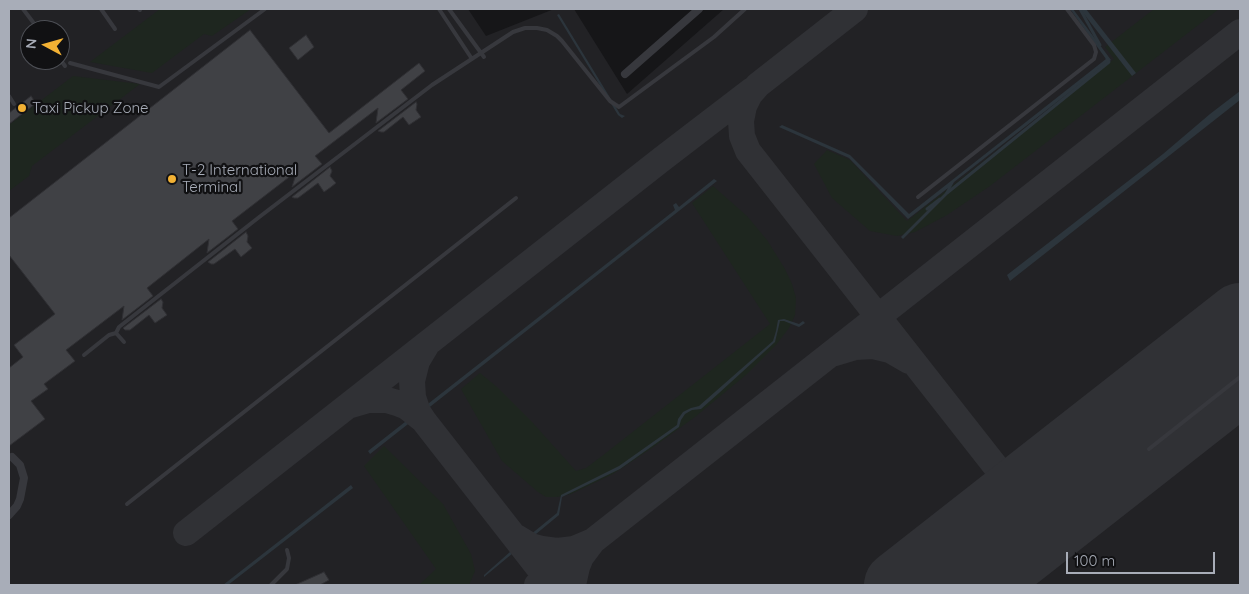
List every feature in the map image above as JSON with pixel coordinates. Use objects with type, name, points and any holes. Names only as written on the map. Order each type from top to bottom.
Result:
[{"type":"street","points":[[625,74],[699,9]]},
{"type":"street","points":[[9,515],[20,499],[24,478],[20,465],[12,457]]},
{"type":"lane","points":[[23,9],[31,20]]},
{"type":"lane","points":[[100,9],[115,29]]},
{"type":"lane","points":[[70,65],[159,86],[265,9]]},
{"type":"lane","points":[[439,9],[472,59]]},
{"type":"lane","points":[[449,9],[483,55]]},
{"type":"lane","points":[[84,355],[109,335],[116,333],[119,327],[432,85],[483,55],[518,30],[537,28],[547,30],[557,36],[610,101],[619,107],[714,37],[745,9]]},
{"type":"lane","points":[[918,197],[1094,59],[1096,52],[1094,46],[1067,9]]},
{"type":"lane","points":[[9,96],[14,104]]},
{"type":"lane","points":[[127,504],[516,198]]},
{"type":"lane","points":[[116,333],[124,342]]},
{"type":"lane","points":[[1149,449],[1240,377]]},
{"type":"lane","points":[[271,585],[287,569],[288,550]]},
{"type":"shaded area","points":[[9,9],[468,9],[486,36],[554,9],[574,9],[627,94],[724,9],[1240,9],[1240,585],[9,585]]},
{"type":"shaded area","points":[[160,9],[251,9],[212,36],[204,34],[152,73],[90,62]]},
{"type":"shaded area","points":[[1070,9],[1073,9],[1111,60],[954,182],[947,195],[903,239],[901,237],[948,188],[908,219],[849,158],[779,127],[782,125],[850,155],[909,214],[1106,59]]},
{"type":"shaded area","points":[[1080,9],[1086,9],[1136,73],[1132,76]]},
{"type":"shaded area","points":[[1154,9],[1219,9],[990,186],[947,215],[915,232],[897,236],[870,231],[832,198],[814,164],[827,150],[850,160],[907,221],[1114,59],[1105,47]]},
{"type":"shaded area","points":[[559,14],[620,114],[625,116],[622,118],[618,115],[557,15]]},
{"type":"shaded area","points":[[73,76],[140,84],[32,166],[29,176],[9,191],[9,125]]},
{"type":"shaded area","points":[[1240,91],[1240,100],[1010,281],[1007,275],[1163,154]]},
{"type":"shaded area","points":[[714,179],[717,181],[370,454],[368,451],[675,210],[673,205],[676,203],[679,207]]},
{"type":"shaded area","points":[[713,186],[747,216],[767,240],[785,269],[796,298],[795,315],[789,328],[776,345],[746,375],[695,417],[652,448],[613,474],[571,494],[546,497],[502,461],[461,389],[480,373],[533,423],[576,471],[586,468],[602,456],[770,324],[692,203]]},
{"type":"shaded area","points":[[784,319],[799,324],[803,321],[805,323],[799,327],[780,321],[775,342],[701,409],[692,410],[685,414],[679,427],[620,469],[562,497],[559,515],[484,577],[519,544],[557,513],[561,495],[619,466],[677,425],[678,419],[683,412],[699,406],[773,341],[778,320]]},
{"type":"shaded area","points":[[384,446],[443,504],[471,554],[475,571],[469,585],[419,585],[436,569],[364,466]]},
{"type":"shaded area","points":[[351,485],[353,488],[228,585],[223,585]]},
{"type":"building","name":"T-2 International Terminal","points":[[250,30],[329,133],[419,63],[425,71],[401,90],[408,99],[376,123],[378,108],[315,156],[322,164],[292,187],[297,171],[232,221],[238,229],[207,253],[209,239],[147,288],[153,296],[122,320],[124,306],[66,350],[75,361],[44,384],[48,389],[31,401],[45,419],[9,446],[9,368],[23,357],[14,345],[55,314],[9,255],[9,218]]},
{"type":"building","points":[[306,35],[314,47],[298,60],[289,48]]},
{"type":"building","name":"Taxi Pickup Zone","points":[[31,96],[36,103],[9,124],[9,113]]},
{"type":"building","points":[[416,102],[416,110],[421,117],[409,125],[403,117],[384,132],[378,131]]},
{"type":"building","points":[[330,167],[332,171],[330,176],[336,183],[331,187],[324,192],[318,183],[298,198],[292,197]]},
{"type":"building","points":[[246,232],[248,236],[247,242],[252,248],[241,257],[235,249],[214,264],[208,262]]},
{"type":"building","points":[[161,299],[163,302],[162,308],[167,315],[155,323],[149,315],[130,330],[123,328]]},
{"type":"building","points":[[324,572],[329,580],[320,585],[295,585]]},
{"type":"waterway","points":[[1080,9],[1100,45]]},
{"type":"waterway","points":[[947,193],[1109,62],[1107,58]]},
{"type":"waterway","points":[[927,209],[940,199]]},
{"type":"taxiway","points":[[855,9],[758,85],[750,94],[744,106],[741,121],[742,136],[748,151],[1018,493],[1032,502],[1043,505],[1062,506],[1079,502],[1149,449]]},
{"type":"taxiway","points":[[537,585],[1240,32]]},
{"type":"taxiway","points":[[186,533],[752,90]]},
{"type":"taxiway","points":[[426,346],[417,361],[412,381],[413,397],[418,412],[552,585]]},
{"type":"taxiway","points":[[835,353],[855,347],[873,346],[890,350],[909,361]]},
{"type":"taxiway","points":[[351,405],[368,400],[387,400],[407,407],[422,419],[420,416]]},
{"type":"taxiway","points":[[975,585],[1007,560],[1019,541],[1023,517],[1020,503],[1011,486]]},
{"type":"taxiway","points":[[516,537],[531,546],[557,551],[574,549],[593,541],[581,557],[573,585]]},
{"type":"runway","points":[[898,585],[1240,317]]},
{"type":"runway","points":[[980,585],[1240,381]]},
{"type":"place","name":"Taxi Pickup Zone","points":[[22,108]]},
{"type":"place","name":"T-2 International Terminal","points":[[172,179]]}]
